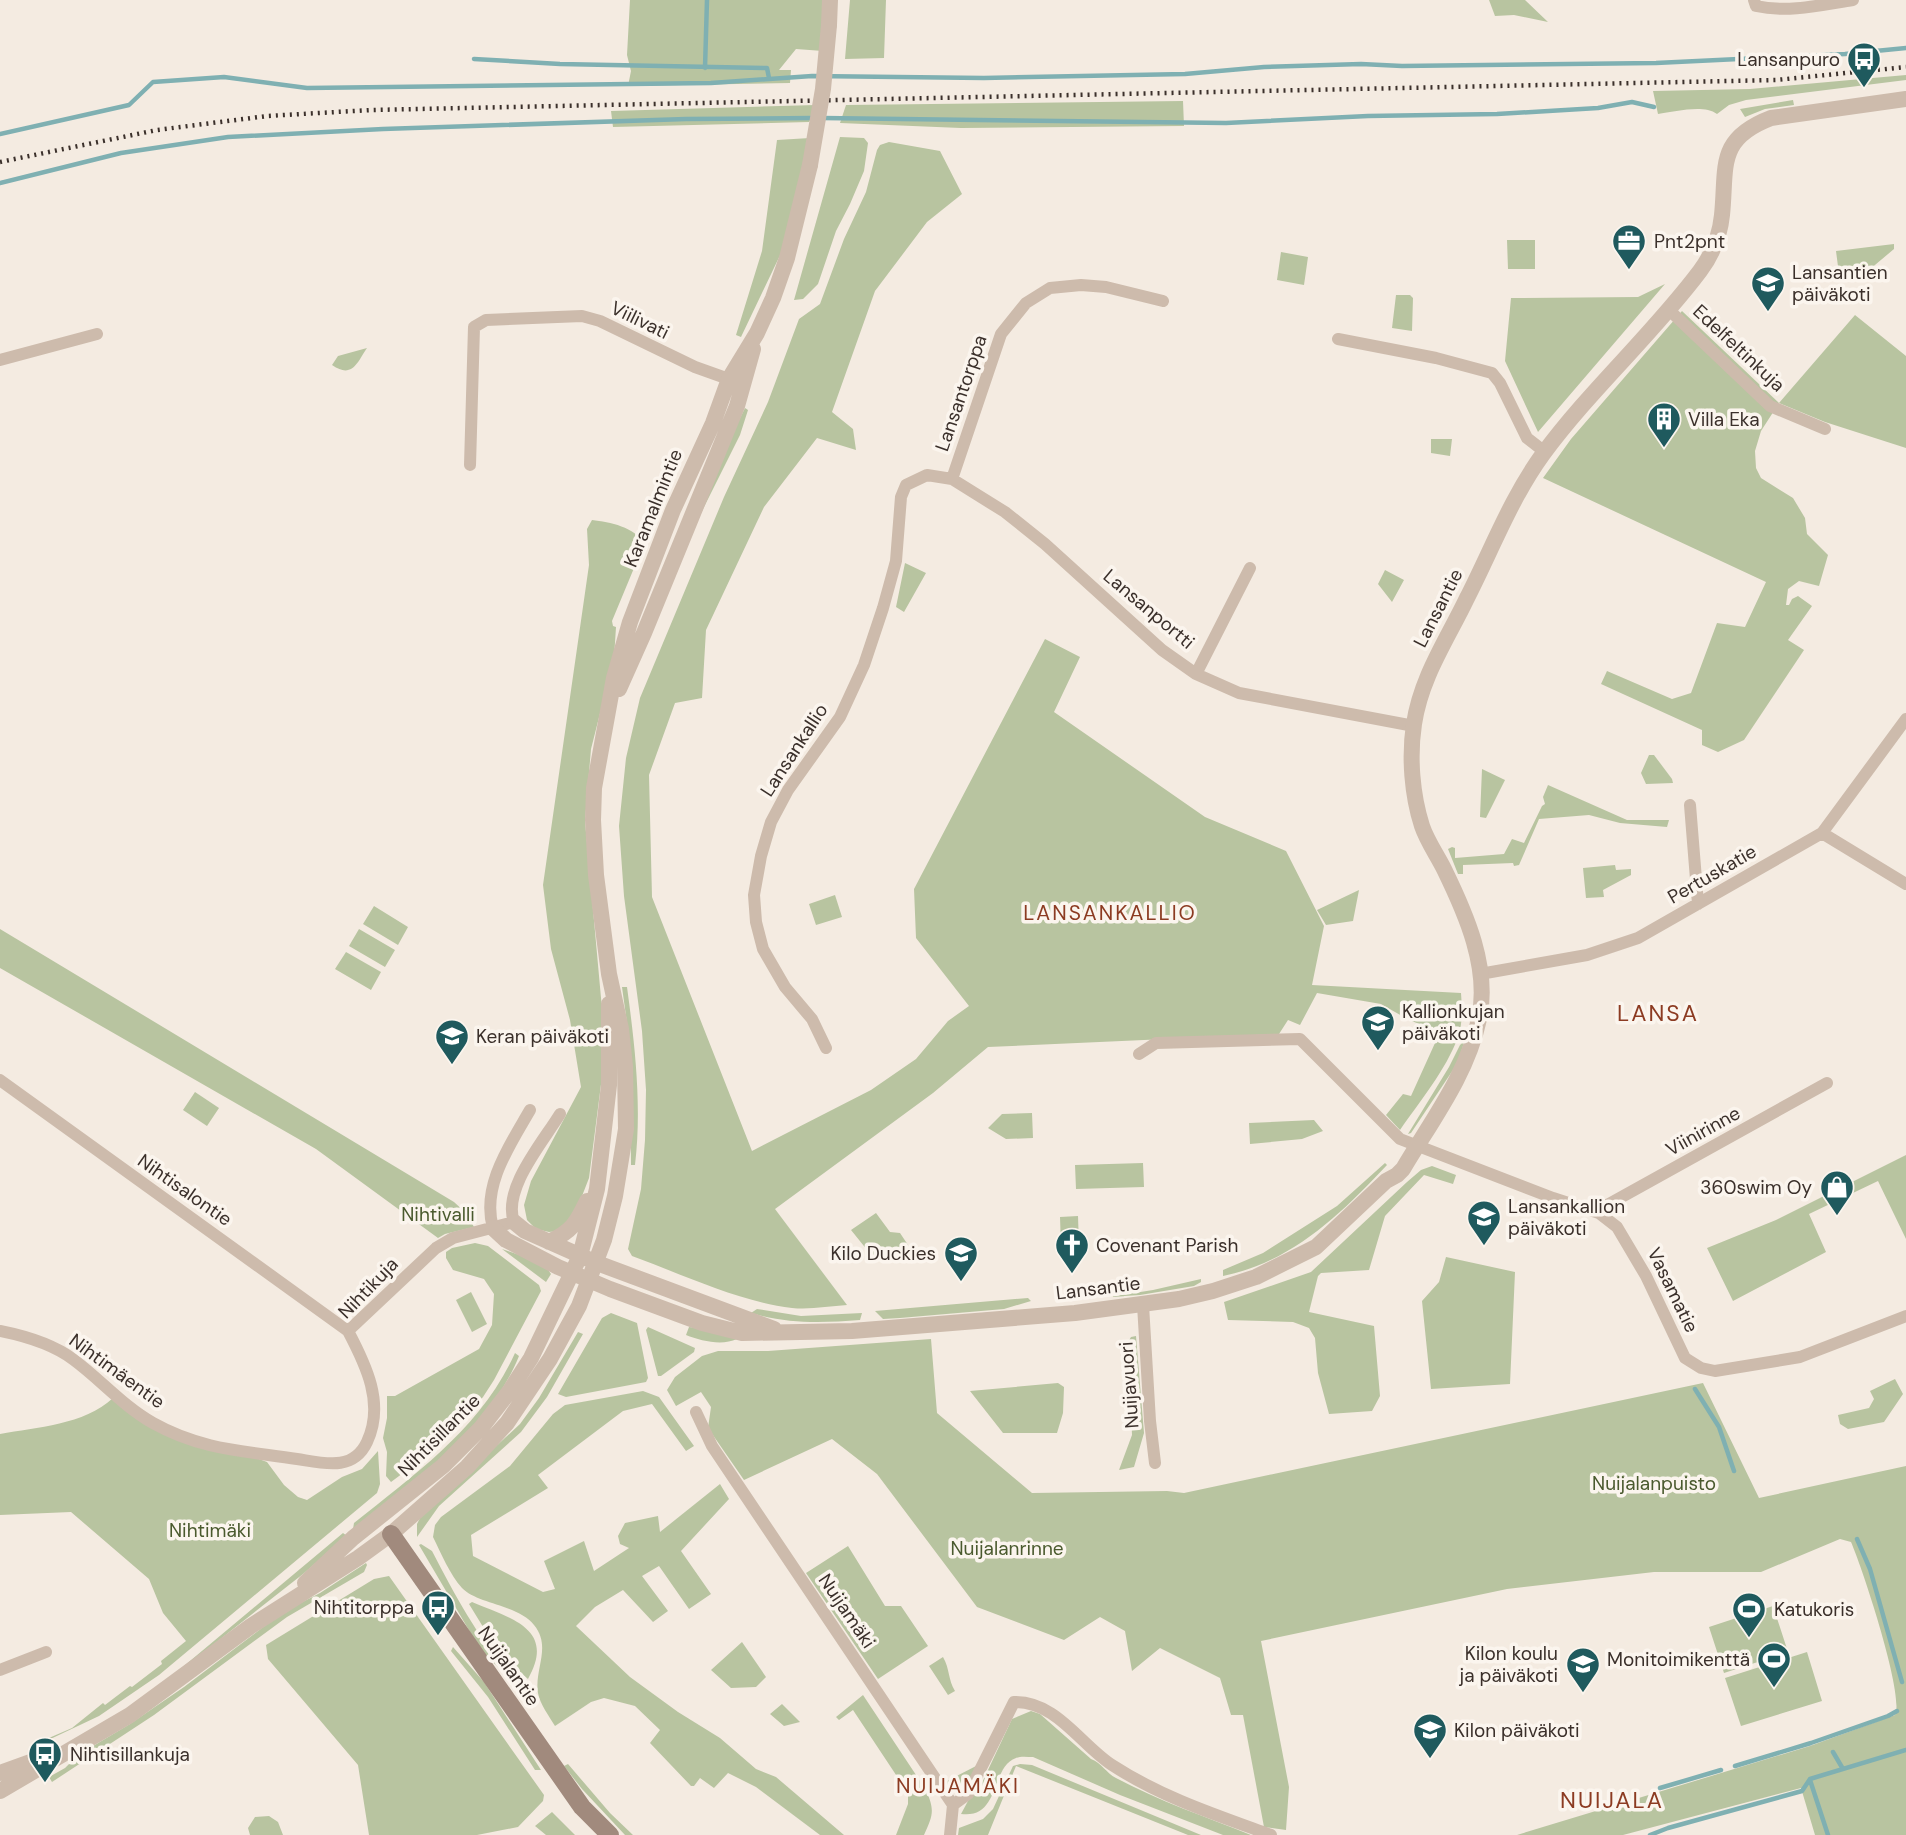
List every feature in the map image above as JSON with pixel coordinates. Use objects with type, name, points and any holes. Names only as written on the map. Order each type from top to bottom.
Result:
[{"type":"main road","name":"Nuijalantie","points":[[391,1534],[582,1807],[610,1835]]},
{"type":"street","name":"Karamalmintie","points":[[590,1281],[615,1196],[626,1129],[625,1066],[621,1029],[609,974],[596,875],[594,788],[610,707],[644,633],[737,382],[774,298],[788,258],[810,165],[823,89],[830,0]]},
{"type":"street","points":[[1754,0],[1756,6],[1770,9],[1796,9],[1853,0]]},
{"type":"street","name":"Lansantie","points":[[493,1228],[506,1240],[590,1281],[742,1333],[852,1331],[1143,1305],[1213,1291],[1256,1278],[1316,1247],[1386,1181],[1403,1169],[1459,1077],[1471,1050],[1480,1016],[1477,953],[1451,883],[1423,828],[1413,778],[1414,726],[1419,699],[1431,666],[1466,600],[1507,511],[1545,452],[1708,259],[1722,218],[1723,168],[1728,152],[1737,140],[1754,125],[1771,118],[1906,99]]},
{"type":"street","name":"Lansantorppa","points":[[951,478],[1001,334],[1026,303],[1050,288],[1081,285],[1106,287],[1163,301]]},
{"type":"street","name":"Edelfeltinkuja","points":[[1668,309],[1770,406],[1825,429]]},
{"type":"street","name":"Viilivati","points":[[470,465],[474,327],[486,320],[582,316],[600,321],[695,367],[737,382]]},
{"type":"street","points":[[0,359],[97,334]]},
{"type":"street","points":[[1338,339],[1436,358],[1492,373],[1500,383],[1518,426],[1527,438],[1545,452]]},
{"type":"street","name":"Lansanportti","points":[[927,475],[951,478],[1005,512],[1045,544],[1162,650],[1196,674],[1239,692],[1414,726]]},
{"type":"street","name":"Lansankallio","points":[[826,1048],[812,1019],[785,987],[763,949],[756,922],[754,895],[771,822],[788,790],[840,717],[864,665],[896,561],[901,497],[905,485],[927,475]]},
{"type":"street","points":[[1196,674],[1251,568]]},
{"type":"street","name":"Pertuskatie","points":[[1480,974],[1609,949],[1638,938],[1822,833],[1906,719]]},
{"type":"street","points":[[1690,805],[1698,904]]},
{"type":"street","points":[[1822,833],[1906,884]]},
{"type":"street","name":"Karamalmintie","points":[[580,1256],[600,1170],[609,1085],[609,974]]},
{"type":"street","name":"Vasamatie","points":[[1139,1054],[1156,1043],[1300,1039],[1399,1139],[1599,1213],[1623,1234],[1685,1358],[1701,1368],[1715,1371],[1800,1357],[1906,1316]]},
{"type":"street","name":"Nihtisalontie","points":[[0,1080],[348,1331]]},
{"type":"street","name":"Viinirinne","points":[[1599,1213],[1609,1203],[1827,1083]]},
{"type":"street","points":[[493,1228],[489,1214],[491,1192],[498,1170],[530,1110]]},
{"type":"street","points":[[514,1222],[510,1212],[517,1183],[560,1114]]},
{"type":"street","name":"Karamalmintie","points":[[549,1242],[568,1233],[579,1219],[600,1170]]},
{"type":"street","name":"Lansantie","points":[[514,1222],[525,1231],[597,1263],[779,1331]]},
{"type":"street","name":"Nihtikuja","points":[[252,1454],[331,1465],[354,1459],[369,1438],[374,1411],[372,1382],[348,1331],[436,1248],[453,1238],[514,1222]]},
{"type":"street","name":"Nihtisillantie","points":[[281,1606],[353,1538],[443,1466],[481,1428],[531,1358],[580,1256]]},
{"type":"street","name":"Nihtisillantie","points":[[0,1791],[131,1715],[281,1606],[391,1534],[467,1467],[508,1423],[550,1359],[590,1281]]},
{"type":"street","name":"Nuijavuori","points":[[1143,1305],[1155,1463]]},
{"type":"street","name":"Nihtimäentie","points":[[0,1331],[19,1335],[72,1358],[125,1405],[185,1439],[252,1454]]},
{"type":"street","name":"Nuijamäki","points":[[696,1412],[712,1446],[953,1805]]},
{"type":"street","name":"Nuijalantie","points":[[379,1517],[391,1534]]},
{"type":"street","points":[[0,1670],[46,1652]]},
{"type":"street","points":[[950,1835],[953,1805],[968,1794],[1014,1702],[1027,1701],[1057,1718],[1110,1764],[1181,1802],[1270,1835]]},
{"type":"street","name":"Nihtisillantie","points":[[0,1773],[89,1740]]},
{"type":"green space","points":[[630,0],[825,0],[823,51],[796,49],[779,70],[791,70],[790,83],[628,86],[631,71],[627,55]]},
{"type":"green space","points":[[850,0],[886,0],[884,58],[845,59]]},
{"type":"green space","points":[[1489,0],[1525,0],[1548,22],[1514,15],[1495,16]]},
{"type":"green space","points":[[1906,75],[1906,80],[1746,100],[1729,105],[1717,114],[1697,109],[1658,114],[1653,91],[1750,89]]},
{"type":"green space","points":[[1793,100],[1794,105],[1765,109],[1745,117],[1740,109]]},
{"type":"green space","points":[[1183,101],[1184,126],[961,128],[840,123],[846,105]]},
{"type":"green space","points":[[816,105],[809,122],[613,127],[611,111]]},
{"type":"green space","points":[[840,137],[864,138],[868,143],[864,171],[836,231],[818,284],[803,299],[794,300]]},
{"type":"green space","points":[[810,138],[784,247],[741,337],[736,335],[762,251],[777,140]]},
{"type":"green space","points":[[889,142],[940,151],[962,194],[927,222],[875,291],[832,412],[853,429],[856,450],[817,438],[764,507],[706,630],[702,698],[675,703],[649,775],[652,897],[752,1151],[871,1090],[916,1059],[948,1021],[969,1006],[916,938],[914,889],[1045,639],[1080,657],[1054,712],[1205,817],[1286,851],[1324,926],[1312,985],[1461,993],[1462,1009],[1458,1037],[1447,1061],[1400,1130],[1386,1115],[1403,1094],[1411,1096],[1440,1032],[1409,1020],[1381,1004],[1317,993],[1300,1025],[1288,1020],[1279,1034],[988,1047],[933,1093],[775,1209],[847,1305],[792,1308],[751,1300],[711,1286],[632,1256],[628,1249],[641,1189],[646,1090],[642,1031],[624,896],[619,826],[626,758],[640,698],[724,497],[768,402],[799,319],[820,304],[844,239],[866,192],[877,150],[880,145]]},
{"type":"green space","points":[[1507,240],[1535,240],[1535,269],[1508,269]]},
{"type":"green space","points":[[1894,244],[1894,249],[1869,270],[1839,274],[1836,251]]},
{"type":"green space","points":[[1281,252],[1308,257],[1304,285],[1277,280]]},
{"type":"green space","points":[[1665,284],[1538,432],[1505,361],[1511,298],[1638,297]]},
{"type":"green space","points":[[1396,295],[1410,295],[1413,298],[1412,331],[1392,328]]},
{"type":"green space","points":[[1682,311],[1779,403],[1761,431],[1755,451],[1756,468],[1761,478],[1793,498],[1805,518],[1807,534],[1828,555],[1819,586],[1799,581],[1788,589],[1786,605],[1798,596],[1812,606],[1788,640],[1804,650],[1744,740],[1718,752],[1702,745],[1702,730],[1601,684],[1607,671],[1672,699],[1691,693],[1717,623],[1745,627],[1766,582],[1543,478],[1571,439]]},
{"type":"green space","points":[[1855,315],[1906,356],[1906,448],[1825,422],[1779,403]]},
{"type":"green space","points":[[367,348],[357,364],[349,370],[332,365],[338,356]]},
{"type":"green space","points":[[745,408],[748,410],[740,435],[701,513],[711,476]]},
{"type":"green space","points":[[1431,439],[1452,439],[1450,456],[1431,453]]},
{"type":"green space","points":[[592,520],[628,529],[644,544],[612,621],[616,627],[614,658],[591,749],[585,821],[603,1020],[604,1061],[589,1178],[572,1222],[559,1231],[549,1232],[536,1229],[527,1220],[524,1205],[531,1181],[581,1087],[570,1020],[551,949],[543,885],[589,565],[587,529]]},
{"type":"green space","points":[[905,563],[926,573],[904,612],[896,607]]},
{"type":"green space","points":[[1385,570],[1404,580],[1392,602],[1378,584]]},
{"type":"green space","points":[[1649,755],[1654,755],[1673,783],[1646,784],[1641,773]]},
{"type":"green space","points":[[1482,769],[1505,780],[1486,818],[1480,817]]},
{"type":"green space","points":[[1548,785],[1627,820],[1669,820],[1667,827],[1620,823],[1589,815],[1539,819],[1519,865],[1463,865],[1463,874],[1458,874],[1448,849],[1455,848],[1455,858],[1504,854],[1512,839],[1524,843],[1545,804],[1543,797]]},
{"type":"green space","points":[[1615,865],[1616,870],[1631,869],[1631,875],[1603,890],[1604,897],[1586,898],[1583,868]]},
{"type":"green space","points":[[1359,890],[1353,921],[1326,925],[1317,910]]},
{"type":"green space","points":[[835,895],[842,917],[816,925],[809,904]]},
{"type":"green space","points":[[374,906],[408,927],[398,945],[363,924]]},
{"type":"green space","name":"Nihtivalli","points":[[0,929],[454,1202],[466,1213],[474,1227],[438,1238],[316,1149],[0,968]]},
{"type":"green space","points":[[359,929],[395,950],[385,967],[349,946]]},
{"type":"green space","points":[[346,952],[381,972],[371,990],[335,969]]},
{"type":"green space","points":[[622,987],[627,987],[637,1076],[635,1165],[631,1165],[630,1045]]},
{"type":"green space","points":[[1465,1040],[1457,1064],[1408,1134],[1460,1045]]},
{"type":"green space","points":[[195,1092],[219,1108],[207,1126],[183,1110]]},
{"type":"green space","points":[[1032,1113],[1033,1138],[1006,1139],[988,1128],[1002,1114]]},
{"type":"green space","points":[[1314,1120],[1323,1131],[1302,1139],[1250,1144],[1249,1123]]},
{"type":"green space","points":[[1906,1155],[1906,1239],[1878,1181],[1809,1214],[1826,1252],[1733,1301],[1707,1248],[1776,1220]]},
{"type":"green space","points":[[1143,1163],[1144,1187],[1076,1189],[1075,1165]]},
{"type":"green space","points":[[1385,1163],[1387,1165],[1333,1218],[1293,1248],[1271,1260],[1223,1276],[1223,1270],[1263,1253],[1337,1206]]},
{"type":"green space","points":[[1432,1166],[1456,1175],[1453,1184],[1424,1175],[1385,1216],[1369,1270],[1321,1273],[1318,1276],[1309,1312],[1374,1326],[1380,1396],[1372,1411],[1329,1414],[1318,1373],[1315,1338],[1309,1328],[1293,1322],[1228,1320],[1224,1302],[1311,1272],[1407,1182],[1421,1170]]},
{"type":"green space","points":[[876,1213],[890,1232],[900,1233],[908,1245],[900,1250],[891,1250],[876,1261],[851,1230]]},
{"type":"green space","points":[[1078,1216],[1079,1246],[1061,1246],[1060,1217]]},
{"type":"green space","points":[[475,1243],[488,1246],[539,1285],[541,1291],[483,1397],[452,1432],[391,1482],[386,1476],[387,1452],[383,1438],[387,1396],[395,1396],[479,1349],[492,1325],[494,1294],[484,1279],[453,1270],[446,1258],[446,1252],[452,1248]]},
{"type":"green space","points":[[502,1249],[539,1262],[551,1274],[546,1282]]},
{"type":"green space","points":[[1446,1257],[1515,1272],[1510,1384],[1431,1389],[1422,1301],[1439,1282]]},
{"type":"green space","points":[[1201,1279],[1201,1282],[1194,1286],[1109,1297],[1153,1290]]},
{"type":"green space","points":[[471,1292],[487,1324],[472,1332],[456,1300]]},
{"type":"green space","points":[[1028,1298],[1031,1301],[1004,1309],[900,1318],[883,1319],[875,1311]]},
{"type":"green space","points":[[757,1309],[801,1316],[862,1313],[860,1320],[805,1322],[751,1313]]},
{"type":"green space","points":[[611,1313],[637,1323],[648,1378],[646,1382],[566,1397],[558,1394],[602,1318]]},
{"type":"green space","points":[[648,1327],[695,1348],[694,1352],[658,1376],[646,1330]]},
{"type":"green space","points":[[689,1327],[718,1330],[737,1339],[712,1342],[698,1339],[686,1335]]},
{"type":"green space","points":[[578,1332],[583,1334],[547,1397],[521,1432],[439,1506],[417,1537],[417,1524],[421,1516],[520,1424],[539,1398]]},
{"type":"green space","points":[[1136,1336],[1144,1433],[1134,1467],[1119,1470],[1132,1435],[1128,1342],[1131,1337]]},
{"type":"green space","name":"Nuijalanpuisto","points":[[931,1339],[937,1413],[1032,1493],[1184,1493],[1703,1383],[1759,1498],[1906,1466],[1906,1835],[1815,1835],[1801,1788],[1623,1835],[1517,1835],[1810,1746],[1895,1715],[1894,1683],[1864,1577],[1851,1542],[1840,1539],[1761,1572],[1654,1572],[1507,1589],[1261,1641],[1289,1787],[1286,1830],[1264,1827],[1243,1715],[1231,1715],[1220,1678],[1160,1648],[1132,1671],[1125,1631],[1100,1617],[1064,1640],[977,1607],[877,1474],[832,1439],[744,1480],[708,1428],[711,1407],[701,1392],[676,1406],[667,1390],[675,1377],[702,1356],[718,1351],[768,1351]]},
{"type":"green space","points":[[515,1353],[519,1356],[506,1383],[469,1431],[425,1473],[353,1529],[354,1523],[423,1467],[465,1427],[501,1380]]},
{"type":"green space","points":[[1895,1379],[1903,1394],[1884,1422],[1848,1429],[1840,1424],[1838,1415],[1869,1408],[1874,1399],[1870,1391]]},
{"type":"green space","points":[[1058,1383],[1064,1387],[1063,1413],[1057,1433],[1003,1433],[970,1391]]},
{"type":"green space","points":[[643,1391],[659,1397],[694,1446],[686,1451],[652,1404],[623,1411],[538,1475],[548,1488],[471,1535],[473,1556],[543,1592],[555,1589],[544,1561],[584,1541],[594,1571],[629,1548],[620,1544],[618,1536],[625,1523],[658,1516],[660,1532],[720,1484],[729,1499],[681,1551],[711,1594],[689,1609],[659,1566],[642,1576],[668,1611],[653,1622],[623,1590],[595,1607],[576,1626],[630,1677],[720,1738],[756,1769],[776,1777],[844,1835],[820,1835],[756,1787],[728,1773],[714,1788],[700,1778],[691,1786],[650,1743],[660,1730],[635,1706],[604,1698],[591,1702],[555,1726],[538,1693],[542,1642],[534,1625],[519,1613],[477,1598],[462,1588],[433,1537],[435,1525],[441,1517],[510,1466],[553,1414],[565,1405]]},
{"type":"green space","name":"Nihtimäki","points":[[113,1398],[133,1414],[267,1462],[284,1485],[298,1497],[307,1500],[342,1477],[362,1469],[378,1451],[380,1484],[377,1493],[159,1675],[99,1716],[42,1743],[72,1728],[103,1703],[105,1705],[132,1687],[186,1641],[163,1613],[149,1579],[71,1512],[0,1515],[0,1434],[74,1419],[101,1407]]},
{"type":"green space","points":[[343,1533],[347,1536],[303,1574],[184,1666]]},
{"type":"green space","points":[[419,1545],[432,1551],[468,1617],[514,1678],[513,1682],[480,1649]]},
{"type":"green space","points":[[848,1546],[885,1606],[901,1606],[928,1646],[878,1679],[806,1573]]},
{"type":"green space","points":[[366,1563],[364,1572],[287,1617],[154,1715],[52,1782],[49,1777],[65,1768],[78,1755],[184,1687],[283,1612],[320,1593]]},
{"type":"green space","points":[[389,1576],[544,1795],[543,1801],[518,1827],[477,1835],[369,1835],[358,1765],[268,1659],[266,1645],[374,1579]]},
{"type":"green space","points":[[472,1602],[514,1620],[533,1636],[537,1648],[528,1679],[499,1653],[469,1604]]},
{"type":"green space","name":"Katukoris","points":[[1773,1606],[1788,1652],[1724,1673],[1709,1627]]},
{"type":"green space","points":[[742,1642],[766,1677],[756,1687],[731,1688],[711,1670]]},
{"type":"green space","points":[[453,1647],[484,1682],[541,1770],[535,1770],[488,1697],[451,1651]]},
{"type":"green space","name":"Monitoimikenttä","points":[[1807,1652],[1822,1701],[1741,1726],[1725,1678]]},
{"type":"green space","points":[[943,1657],[955,1691],[948,1695],[929,1666]]},
{"type":"green space","points":[[863,1695],[926,1790],[932,1813],[924,1835],[896,1835],[908,1804],[908,1793],[853,1710],[839,1720],[836,1717]]},
{"type":"green space","points":[[782,1704],[800,1722],[784,1726],[770,1714]]},
{"type":"green space","points":[[1031,1711],[1040,1714],[1116,1778],[1251,1835],[1223,1835],[1120,1795],[1033,1757],[1018,1757],[1008,1763],[983,1809],[961,1814],[980,1787],[1012,1719]]},
{"type":"green space","points":[[568,1764],[610,1813],[633,1835],[625,1835],[582,1789],[564,1766]]},
{"type":"green space","points":[[978,1765],[964,1787],[949,1789],[945,1782]]},
{"type":"green space","points":[[1032,1765],[1201,1835],[1188,1835],[1016,1766],[988,1835],[958,1835],[959,1828],[983,1819],[993,1809],[1013,1766]]},
{"type":"green space","points":[[552,1812],[575,1835],[546,1835],[535,1826]]},
{"type":"green space","points":[[269,1816],[278,1822],[283,1835],[250,1835],[248,1828],[255,1817]]},
{"type":"waterway","points":[[705,68],[707,0]]},
{"type":"waterway","points":[[0,134],[129,105],[153,82],[224,77],[307,88],[711,83],[812,76],[984,78],[1185,74],[1264,67],[1361,64],[1402,66],[1656,63],[1845,54],[1906,48]]},
{"type":"waterway","points":[[474,59],[560,64],[767,68],[769,78]]},
{"type":"waterway","points":[[822,118],[1226,123],[1368,116],[1497,114],[1598,108],[1632,102],[1654,107]]},
{"type":"waterway","points":[[0,183],[121,153],[228,137],[686,119],[813,118]]},
{"type":"waterway","points":[[1695,1389],[1719,1427],[1734,1471]]},
{"type":"waterway","points":[[1857,1539],[1870,1569],[1902,1682]]},
{"type":"waterway","points":[[1735,1766],[1811,1743],[1897,1711]]},
{"type":"waterway","points":[[1650,1835],[1802,1791],[1810,1779],[1906,1750]]},
{"type":"waterway","points":[[1833,1752],[1843,1769]]},
{"type":"waterway","points":[[1660,1788],[1721,1770]]},
{"type":"waterway","points":[[1810,1780],[1828,1835]]},
{"type":"railway","points":[[0,162],[157,130],[267,116],[371,110],[1776,80],[1906,67]]},
{"type":"place","name":"Lansanpuro","points":[[1864,89]]},
{"type":"place","name":"Pnt2pnt","points":[[1629,271]]},
{"type":"place","name":"Lansantien päiväkoti","points":[[1768,313]]},
{"type":"place","name":"Villa Eka","points":[[1664,449]]},
{"type":"place","name":"Kallionkujan päiväkoti","points":[[1378,1052]]},
{"type":"place","name":"Keran päiväkoti","points":[[452,1066]]},
{"type":"place","name":"360swim Oy","points":[[1837,1217]]},
{"type":"place","name":"Lansankallion päiväkoti","points":[[1484,1247]]},
{"type":"place","name":"Covenant Parish","points":[[1072,1275]]},
{"type":"place","name":"Kilo Duckies","points":[[961,1283]]},
{"type":"place","name":"Nihtitorppa","points":[[438,1637]]},
{"type":"place","name":"Katukoris","points":[[1749,1639]]},
{"type":"place","name":"Monitoimikenttä","points":[[1774,1689]]},
{"type":"place","name":"Kilon koulu ja päiväkoti","points":[[1583,1694]]},
{"type":"place","name":"Kilon päiväkoti","points":[[1430,1760]]},
{"type":"place","name":"Nihtisillankuja","points":[[45,1784]]},
{"type":"district","name":"LANSANKALLIO","points":[[1110,913]]},
{"type":"district","name":"LANSA","points":[[1658,1013]]},
{"type":"district","name":"NUIJAMÄKI","points":[[958,1786]]},
{"type":"district","name":"NUIJALA","points":[[1612,1800]]},
{"type":"park label","name":"Nuijalanrinne","points":[[1007,1548]]}]
